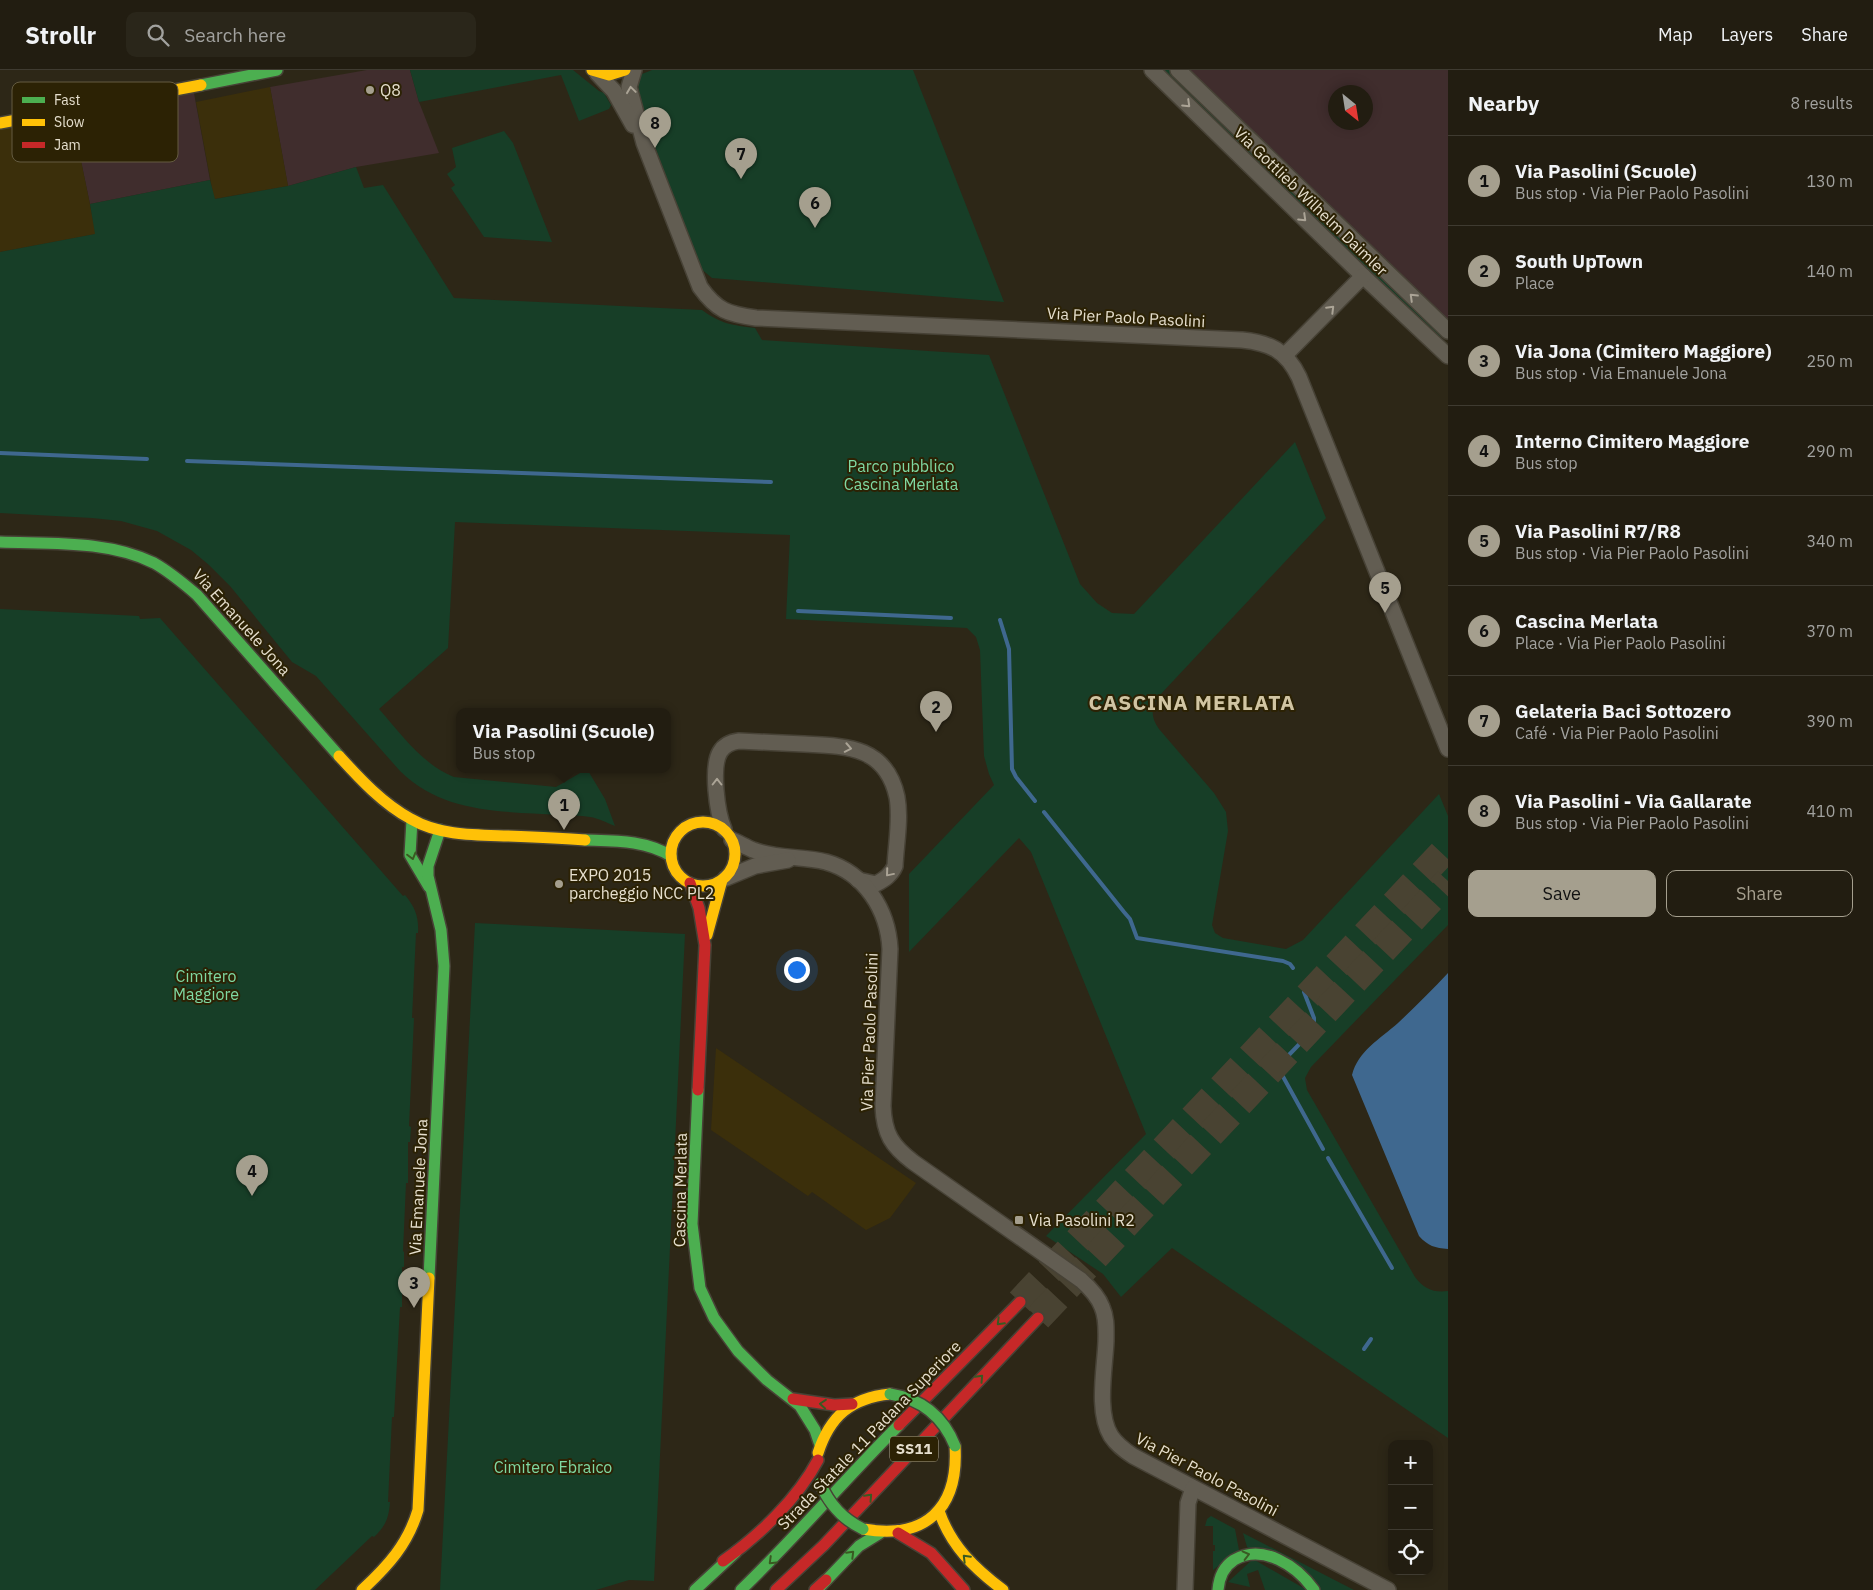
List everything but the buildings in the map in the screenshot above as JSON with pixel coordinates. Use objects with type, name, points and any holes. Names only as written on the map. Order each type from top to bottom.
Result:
[{"type":"main road","points":[[178,89],[277,70]]},
{"type":"main road","points":[[595,71],[608,75],[625,70]]},
{"type":"main road","name":"Via Emanuele Jona","points":[[0,542],[111,549],[145,557],[172,572],[197,595],[357,776],[393,807],[412,820],[440,830],[428,866],[429,887],[441,930],[444,966],[418,1510],[410,1535],[401,1551],[362,1590]]},
{"type":"main road","name":"Via Emanuele Jona","points":[[412,820],[410,855],[429,887]]},
{"type":"main road","points":[[700,822],[713,823],[728,834],[736,853],[733,866],[724,879],[714,884],[701,886],[690,883],[680,877],[674,867],[671,856],[672,844],[679,834],[688,826],[700,822]]},
{"type":"main road","points":[[440,830],[465,834],[634,842],[658,848],[671,856]]},
{"type":"main road","points":[[634,842],[679,834]]},
{"type":"main road","name":"Cascina Merlata","points":[[704,945],[724,879]]},
{"type":"main road","name":"Cascina Merlata","points":[[690,883],[700,908],[704,945],[692,1224],[700,1288],[714,1318],[738,1351],[767,1380],[793,1399]]},
{"type":"main road","name":"Strada Statale 11 Padana Superiore","points":[[736,1587],[779,1554],[864,1460],[1020,1302]]},
{"type":"main road","name":"SS11","points":[[776,1590],[824,1545],[1038,1318]]},
{"type":"main road","points":[[890,1394],[912,1398],[931,1409],[945,1424],[955,1446],[957,1465],[954,1483],[947,1500],[939,1511],[916,1528],[898,1533],[880,1533],[863,1530],[850,1523],[836,1511],[825,1496],[820,1483],[818,1460],[820,1445],[832,1422],[852,1404],[870,1396],[890,1394]]},
{"type":"main road","points":[[793,1399],[834,1405],[852,1404]]},
{"type":"main road","points":[[793,1399],[811,1421],[820,1445]]},
{"type":"main road","points":[[694,1590],[712,1576],[792,1500],[808,1479],[818,1460]]},
{"type":"main road","points":[[939,1511],[946,1533],[960,1553],[1003,1590]]},
{"type":"main road","points":[[816,1590],[859,1546],[880,1533]]},
{"type":"main road","points":[[898,1533],[930,1553],[964,1590]]},
{"type":"main road","points":[[784,1590],[824,1545]]},
{"type":"main road","points":[[682,1590],[736,1552]]},
{"type":"main road","points":[[1218,1590],[1221,1576],[1228,1565],[1241,1556],[1256,1553],[1268,1556],[1298,1571],[1310,1582],[1314,1590]]},
{"type":"street","name":"Via Pier Paolo Pasolini","points":[[634,70],[629,87],[644,143],[700,287],[716,306],[732,315],[756,318],[1242,340],[1272,346],[1285,355],[1294,365],[1299,376],[1448,749]]},
{"type":"street","name":"Via Gottlieb Wilhelm Daimler","points":[[1152,70],[1363,276],[1448,356]]},
{"type":"street","name":"Via Gottlieb Wilhelm Daimler","points":[[1178,70],[1448,331]]},
{"type":"street","name":"Via Pier Paolo Pasolini","points":[[595,71],[614,90],[644,143]]},
{"type":"street","points":[[1285,355],[1363,276]]},
{"type":"street","points":[[728,834],[720,818],[716,803],[717,765],[720,752],[732,742],[839,746],[859,750],[870,756],[887,774],[896,797],[898,809],[895,866],[888,876],[876,884],[858,880]]},
{"type":"street","name":"Via Pier Paolo Pasolini","points":[[728,834],[754,851],[827,863],[849,873],[866,887],[881,908],[889,930],[890,949],[883,1106],[884,1124],[890,1138],[899,1152],[1081,1280],[1095,1294],[1102,1307],[1106,1322],[1103,1407],[1105,1421],[1110,1435],[1120,1447],[1133,1456],[1388,1590]]},
{"type":"street","name":"Via Pier Paolo Pasolini","points":[[724,879],[755,866],[796,858]]},
{"type":"street","points":[[1185,1590],[1188,1502],[1194,1488]]},
{"type":"shaded area","points":[[367,70],[410,70],[419,102],[439,153],[356,167],[288,186],[270,87]]},
{"type":"shaded area","points":[[1185,70],[1448,70],[1448,325]]},
{"type":"shaded area","points":[[270,87],[288,186],[214,199],[196,102]]},
{"type":"shaded area","points":[[193,88],[210,180],[90,204],[81,162],[178,162],[178,91]]},
{"type":"shaded area","points":[[12,124],[12,162],[81,162],[96,234],[0,252],[0,126]]},
{"type":"shaded area","points":[[716,1048],[916,1183],[890,1218],[866,1230],[812,1192],[808,1196],[711,1130]]},
{"type":"green space","points":[[410,70],[573,70],[604,93],[611,105],[609,109],[579,121],[561,75],[419,102]]},
{"type":"green space","points":[[652,70],[913,70],[1004,302],[712,278],[700,268],[641,109],[637,76]]},
{"type":"green space","points":[[1158,70],[1170,70],[1440,333],[1441,339],[1438,340]]},
{"type":"green space","points":[[504,131],[513,143],[552,242],[484,237],[451,188],[455,185],[447,174],[456,167],[452,148]]},
{"type":"green space","name":"Parco pubblico Cascina Merlata","points":[[356,167],[364,188],[383,185],[454,298],[702,310],[727,323],[755,328],[762,340],[989,355],[1080,584],[1097,603],[1112,613],[1134,614],[1295,442],[1326,518],[1159,696],[1154,704],[1153,717],[1159,729],[1214,793],[1226,812],[1228,831],[1212,925],[1215,933],[1223,938],[1286,949],[1303,940],[1439,794],[1448,816],[1448,925],[1311,1067],[1305,1078],[1307,1090],[1415,1277],[1422,1285],[1430,1289],[1448,1291],[1448,1438],[1172,1248],[1121,1297],[1103,1274],[1046,1236],[1146,1134],[1031,852],[1019,838],[909,952],[909,874],[994,785],[984,756],[980,650],[976,637],[967,628],[786,619],[790,535],[455,522],[448,648],[379,709],[422,757],[443,772],[454,777],[556,787],[580,773],[589,773],[605,799],[615,826],[586,816],[474,808],[454,803],[417,785],[400,771],[316,676],[292,662],[230,586],[209,565],[191,550],[157,531],[121,521],[0,513],[0,252],[95,234],[90,204],[210,180],[215,199],[288,186]]},
{"type":"green space","name":"Cimitero Maggiore","points":[[0,609],[139,616],[140,619],[160,618],[403,896],[405,895],[416,912],[418,933],[416,933],[412,1018],[414,1018],[409,1126],[411,1127],[410,1142],[408,1142],[402,1307],[400,1307],[394,1417],[392,1417],[388,1502],[390,1502],[384,1526],[315,1590],[0,1590]]},
{"type":"green space","name":"Cimitero Ebraico","points":[[475,923],[685,934],[654,1581],[629,1580],[596,1590],[440,1590]]},
{"type":"green space","points":[[1211,1516],[1235,1529],[1239,1550],[1213,1570],[1213,1551],[1215,1551],[1215,1545],[1213,1545],[1213,1526],[1205,1526],[1207,1519]]},
{"type":"green space","points":[[1243,1533],[1354,1590],[1320,1590],[1247,1547]]},
{"type":"green space","points":[[1253,1559],[1307,1590],[1265,1590],[1258,1570],[1247,1574],[1250,1587],[1228,1582]]},
{"type":"water","points":[[1448,973],[1448,1249],[1432,1246],[1419,1236],[1352,1075],[1364,1052],[1398,1023]]},
{"type":"waterway","points":[[0,453],[147,459]]},
{"type":"waterway","points":[[187,461],[771,482]]},
{"type":"waterway","points":[[798,611],[951,618]]},
{"type":"waterway","points":[[1000,620],[1009,649],[1012,769],[1035,801]]},
{"type":"waterway","points":[[1044,812],[1130,919],[1137,938],[1283,961],[1290,964],[1293,968]]},
{"type":"waterway","points":[[1304,992],[1314,1018],[1314,1029],[1284,1060],[1281,1073],[1323,1149]]},
{"type":"waterway","points":[[1328,1158],[1392,1268]]},
{"type":"waterway","points":[[1364,1349],[1371,1339]]},
{"type":"tunnel","points":[[1020,1302],[1448,847]]},
{"type":"tunnel","points":[[1038,1318],[1448,881]]},
{"type":"traffic: fast","points":[[201,85],[277,70]]},
{"type":"traffic: fast","points":[[0,542],[59,543],[98,547],[118,550],[160,566],[197,595],[339,756]]},
{"type":"traffic: fast","points":[[412,820],[410,855],[429,887]]},
{"type":"traffic: fast","points":[[429,1278],[444,966],[441,930],[428,876],[428,866],[440,830]]},
{"type":"traffic: fast","points":[[585,840],[640,844],[671,856]]},
{"type":"traffic: fast","points":[[698,1090],[692,1224],[700,1288],[714,1318],[738,1351],[767,1380],[800,1406],[815,1430],[820,1445]]},
{"type":"traffic: fast","points":[[890,1394],[912,1400],[930,1411],[944,1426],[955,1446]]},
{"type":"traffic: fast","points":[[741,1590],[899,1425]]},
{"type":"traffic: fast","points":[[820,1483],[837,1510],[849,1521],[863,1529]]},
{"type":"traffic: fast","points":[[817,1590],[859,1546],[880,1533]]},
{"type":"traffic: fast","points":[[695,1590],[736,1552]]},
{"type":"traffic: fast","points":[[1218,1590],[1222,1573],[1230,1563],[1245,1555],[1256,1554],[1268,1556],[1289,1565],[1314,1590]]},
{"type":"traffic: slow","points":[[592,70],[609,75],[625,70]]},
{"type":"traffic: slow","points":[[178,89],[201,85]]},
{"type":"traffic: slow","points":[[0,123],[12,121]]},
{"type":"traffic: slow","points":[[339,756],[381,799],[422,825],[458,834],[585,840]]},
{"type":"traffic: slow","points":[[703,822],[715,825],[726,831],[732,842],[735,854],[732,866],[726,877],[715,883],[703,886],[691,883],[680,877],[674,866],[671,854],[674,842],[680,831],[691,825],[703,822]]},
{"type":"traffic: slow","points":[[707,935],[722,880]]},
{"type":"traffic: slow","points":[[362,1590],[396,1554],[409,1533],[418,1510],[429,1278]]},
{"type":"traffic: slow","points":[[818,1453],[829,1429],[844,1411],[864,1400],[890,1394]]},
{"type":"traffic: slow","points":[[863,1529],[904,1530],[920,1524],[934,1515],[944,1503],[951,1487],[955,1468],[955,1446]]},
{"type":"traffic: slow","points":[[939,1511],[957,1546],[973,1565],[1003,1590]]},
{"type":"traffic: jam","points":[[690,883],[699,908],[705,945],[698,1090]]},
{"type":"traffic: jam","points":[[899,1425],[1020,1302]]},
{"type":"traffic: jam","points":[[776,1590],[824,1545],[1038,1318]]},
{"type":"traffic: jam","points":[[793,1399],[834,1405],[852,1404]]},
{"type":"traffic: jam","points":[[723,1561],[764,1528],[789,1502],[818,1460]]},
{"type":"traffic: jam","points":[[898,1533],[931,1553],[964,1590]]},
{"type":"traffic: jam","points":[[815,1590],[826,1580]]},
{"type":"place","name":"Q8","points":[[370,90]]},
{"type":"place","name":"Via Pasolini - Via Gallarate","points":[[655,148]]},
{"type":"place","name":"Gelateria Baci Sottozero","points":[[741,179]]},
{"type":"place","name":"Cascina Merlata","points":[[815,228]]},
{"type":"place","name":"Via Pasolini R7/R8","points":[[1385,613]]},
{"type":"place","name":"South UpTown","points":[[936,732]]},
{"type":"place","name":"Via Pasolini (Scuole)","points":[[564,830]]},
{"type":"place","name":"EXPO 2015 parcheggio NCC PL2","points":[[559,884]]},
{"type":"place","name":"Interno Cimitero Maggiore","points":[[252,1196]]},
{"type":"place","name":"Via Pasolini R2","points":[[1019,1220]]},
{"type":"place","name":"Via Jona (Cimitero Maggiore)","points":[[414,1308]]},
{"type":"district","name":"CASCINA MERLATA","points":[[1192,703]]}]
